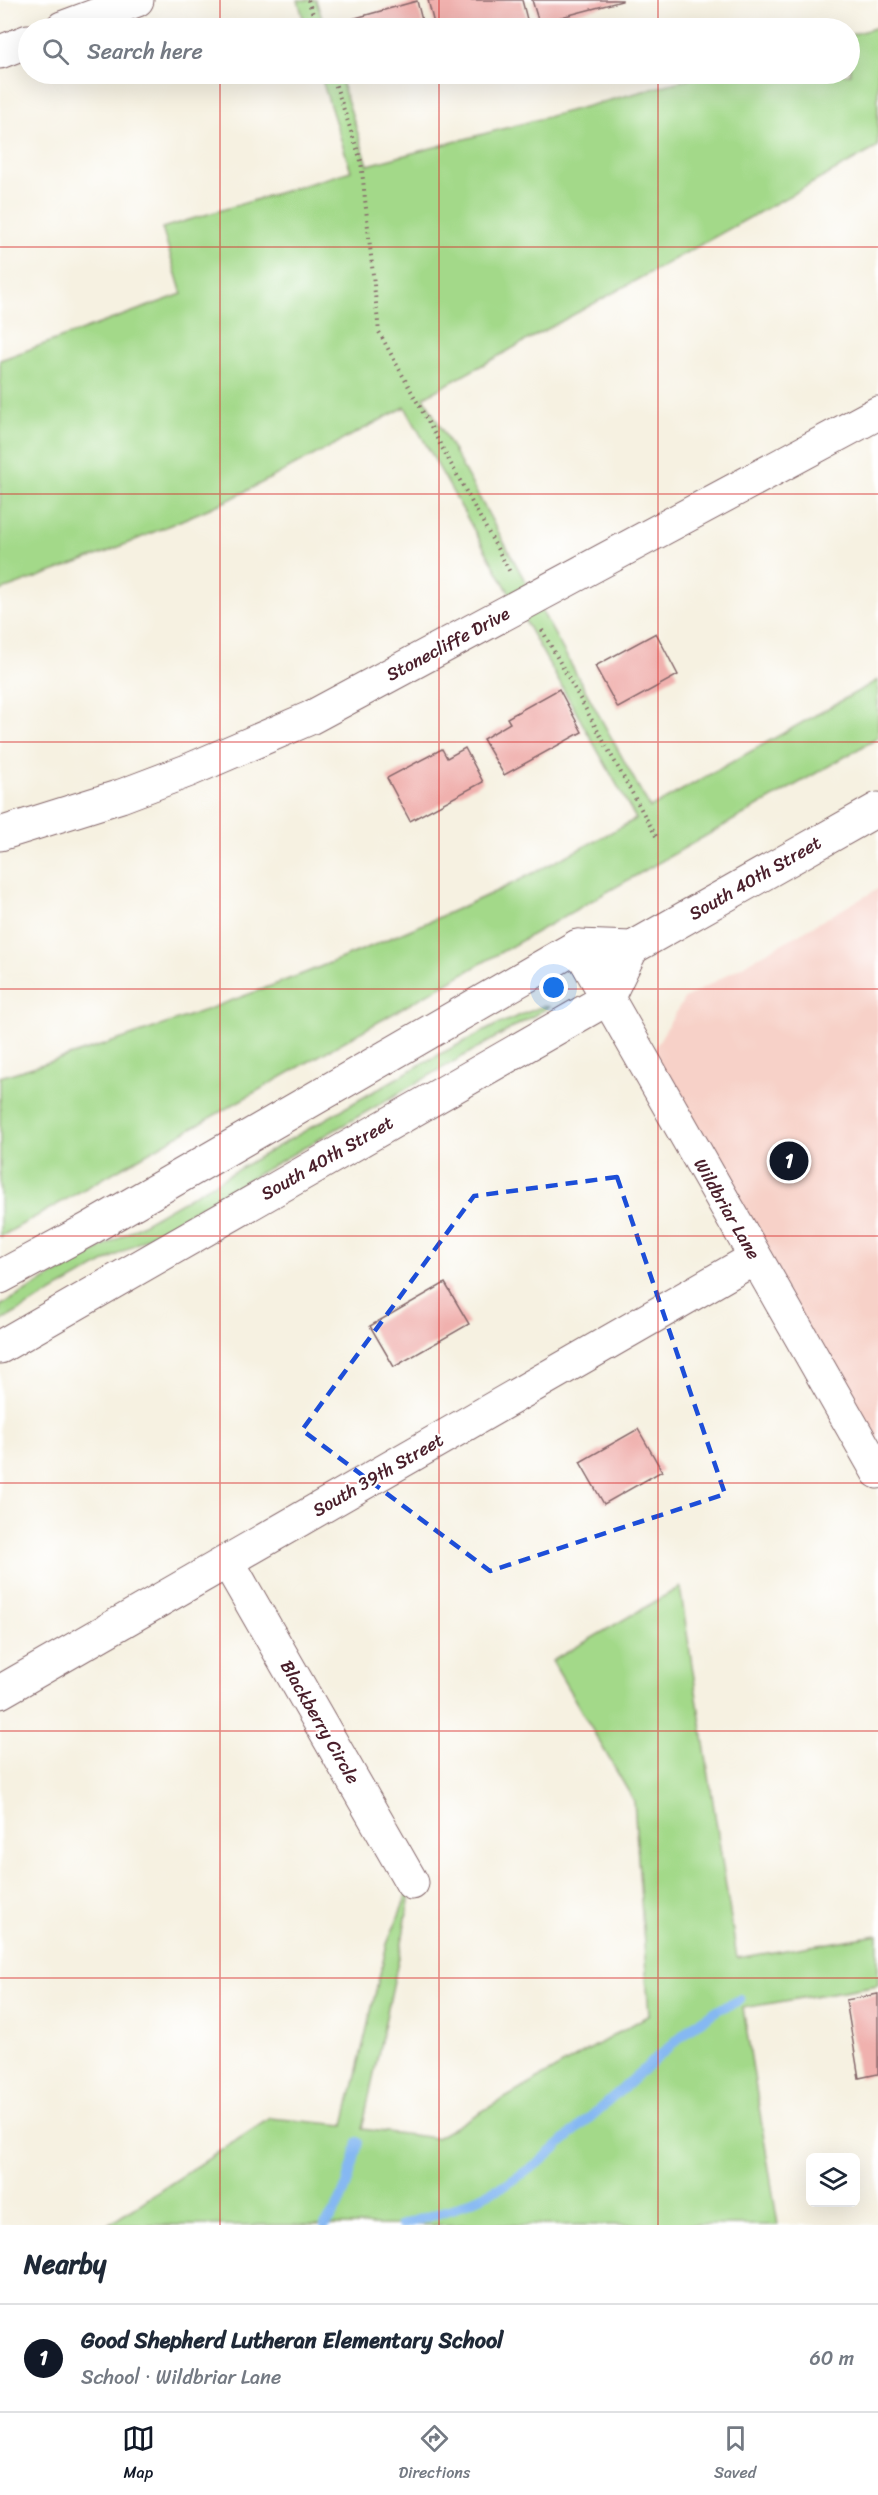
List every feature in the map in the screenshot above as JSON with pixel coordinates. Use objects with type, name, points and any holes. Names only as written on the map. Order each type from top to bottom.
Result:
[{"type":"street","points":[[89,18],[137,0]]},
{"type":"street","points":[[0,52],[18,45]]},
{"type":"street","name":"Stonecliffe Drive","points":[[0,834],[121,796],[188,771],[291,727],[878,413]]},
{"type":"street","name":"South 40th Street","points":[[632,948],[878,808]]},
{"type":"street","points":[[0,1277],[89,1229],[578,946],[632,948],[607,999]]},
{"type":"street","name":"Wildbriar Lane","points":[[578,946],[878,1472]]},
{"type":"street","name":"South 40th Street","points":[[0,1347],[607,999]]},
{"type":"street","name":"South 39th Street","points":[[0,1692],[755,1258]]},
{"type":"street","name":"Blackberry Circle","points":[[228,1562],[412,1883]]},
{"type":"path","points":[[308,0],[314,18]]},
{"type":"path","points":[[335,84],[361,161],[380,332],[526,603],[657,838]]},
{"type":"highlighted area","points":[[617,1177],[725,1494],[490,1571],[302,1430],[474,1196]]},
{"type":"shaded area","points":[[878,889],[878,1472],[645,1064],[684,999]]},
{"type":"green space","points":[[298,0],[316,0],[322,18],[303,18]]},
{"type":"green space","points":[[878,27],[878,147],[424,397],[650,808],[878,680],[878,738],[0,1237],[0,1077],[190,1016],[377,944],[499,890],[636,819],[405,407],[231,499],[107,552],[0,591],[0,360],[182,294],[162,228],[351,171],[323,84],[342,84],[368,165],[670,84],[860,84],[860,32]]},
{"type":"green space","points":[[543,1006],[549,1007],[0,1322],[0,1306],[425,1062],[496,1025]]},
{"type":"green space","points":[[680,1587],[737,1958],[878,1935],[878,1985],[743,2008],[778,2225],[108,2225],[270,2118],[344,2125],[387,1944],[412,1883],[401,1948],[362,2129],[436,2138],[649,2015],[634,1801],[552,1661]]},
{"type":"building","points":[[428,0],[522,0],[527,18],[432,18]]},
{"type":"building","points":[[532,0],[622,0],[558,18],[537,18]]},
{"type":"building","points":[[417,1],[421,18],[355,18]]},
{"type":"building","points":[[656,633],[678,675],[618,708],[595,666]]},
{"type":"building","points":[[559,689],[582,732],[504,775],[483,739],[510,723],[507,718]]},
{"type":"building","points":[[465,748],[483,782],[410,821],[387,778],[442,749],[447,758]]},
{"type":"building","points":[[445,1283],[469,1324],[394,1367],[370,1326]]},
{"type":"building","points":[[638,1429],[662,1471],[604,1504],[580,1462]]},
{"type":"building","points":[[878,1994],[878,2074],[859,2078],[846,2000]]},
{"type":"waterway","points":[[402,2225],[455,2208],[506,2185],[541,2161],[693,2026],[719,2009],[740,2000]]},
{"type":"waterway","points":[[325,2225],[342,2196],[358,2142]]},
{"type":"place","name":"Good Shepherd Lutheran Elementary School","points":[[789,1161]]}]
